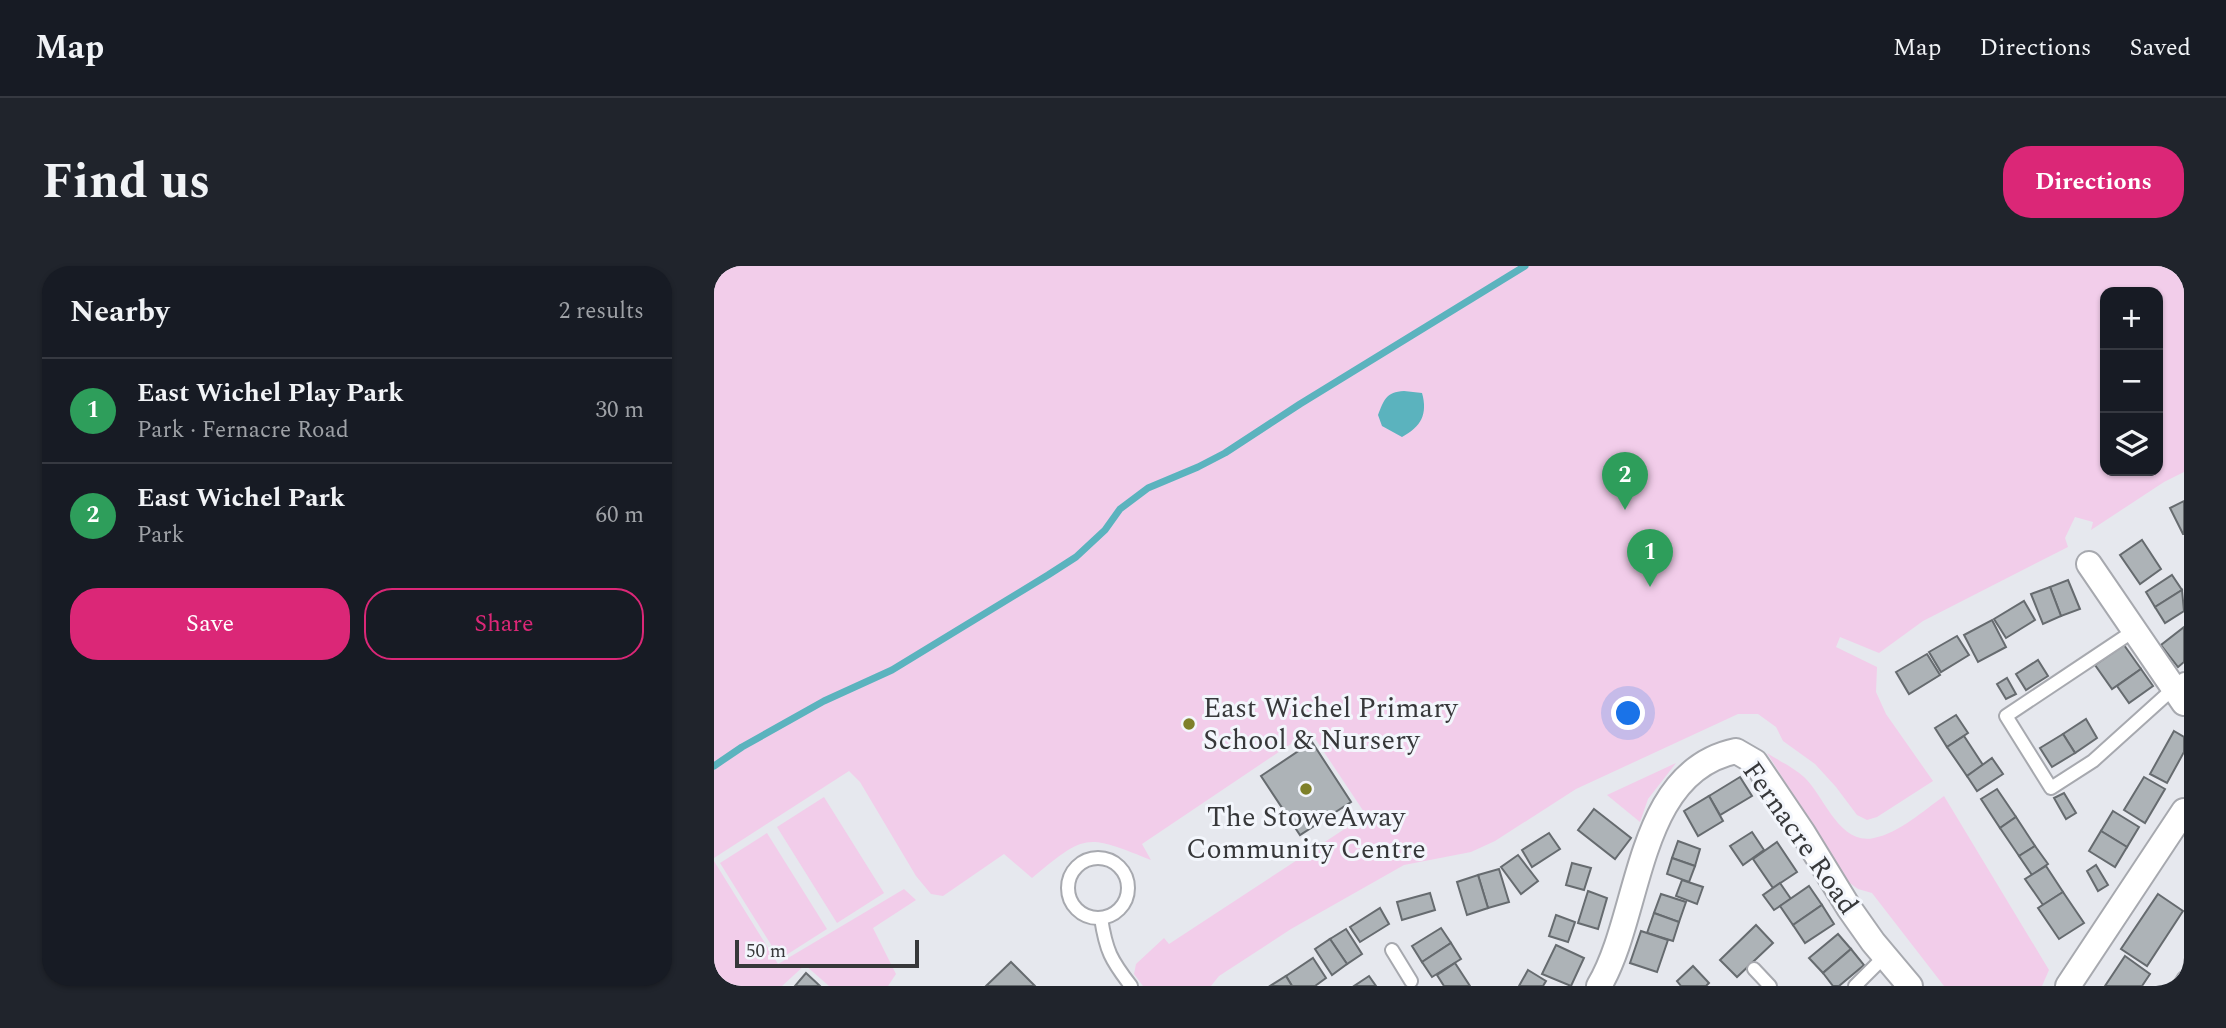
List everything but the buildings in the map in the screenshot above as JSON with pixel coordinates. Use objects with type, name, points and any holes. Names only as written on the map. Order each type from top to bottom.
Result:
[{"type":"street","points":[[2089,564],[2180,689]]},
{"type":"street","name":"Fernacre Road","points":[[1609,982],[1650,836],[1671,796],[1693,771],[1725,753],[1736,751],[1755,762],[1849,908],[1910,986]]},
{"type":"street","points":[[2068,986],[2184,811]]},
{"type":"lane","points":[[2135,630],[2006,716],[2051,788],[2093,761],[2180,689]]},
{"type":"lane","points":[[1094,858],[1115,863],[1122,870],[1129,890],[1122,907],[1101,918],[1081,914],[1069,897],[1070,876],[1076,867],[1094,858]]},
{"type":"lane","points":[[1101,918],[1105,946],[1131,986]]},
{"type":"lane","points":[[1392,950],[1411,984]]},
{"type":"lane","points":[[1855,986],[1885,956]]},
{"type":"lane","points":[[1754,969],[1770,986]]},
{"type":"lane","points":[[2179,986],[2184,978]]},
{"type":"shaded area","points":[[714,266],[2184,266],[2184,472],[2091,530],[2093,522],[2075,517],[2065,538],[2068,547],[1923,621],[1879,653],[1840,637],[1836,647],[1877,667],[1876,692],[1886,714],[1933,781],[1877,817],[1867,820],[1857,815],[1815,764],[1783,741],[1776,727],[1758,714],[1738,714],[1576,789],[1495,841],[1471,852],[1404,865],[1291,929],[1219,976],[1211,986],[1143,986],[1134,974],[1136,964],[1164,938],[1169,944],[1366,815],[1310,731],[1142,844],[1151,860],[1099,842],[1087,842],[1064,853],[1032,878],[1004,854],[943,896],[931,894],[916,876],[860,782],[849,771],[714,858]]},
{"type":"shaded area","points":[[1767,753],[1804,777],[1842,827],[1862,838],[1874,838],[1893,831],[1944,796],[2049,970],[2042,986],[1944,986],[1872,893],[1858,889],[1847,881]]},
{"type":"shaded area","points":[[1676,763],[1648,799],[1640,822],[1607,795]]},
{"type":"shaded area","points":[[824,797],[884,893],[837,923],[777,827]]},
{"type":"shaded area","points":[[767,833],[827,929],[780,959],[720,863]]},
{"type":"shaded area","points":[[714,861],[778,964],[904,889],[916,900],[873,928],[896,974],[888,986],[829,986],[805,965],[782,986],[714,986]]},
{"type":"water","points":[[1393,393],[1422,393],[1424,407],[1418,424],[1402,437],[1382,426],[1378,415],[1386,398]]},
{"type":"waterway","points":[[714,766],[742,747],[824,701],[892,670],[1048,575],[1076,557],[1105,530],[1120,509],[1148,488],[1225,453],[1525,266]]},
{"type":"place","name":"East Wichel Park","points":[[1625,510]]},
{"type":"place","name":"East Wichel Play Park","points":[[1650,587]]},
{"type":"place","name":"East Wichel Primary School & Nursery","points":[[1189,724]]},
{"type":"place","name":"The StoweAway Community Centre","points":[[1306,789]]}]
